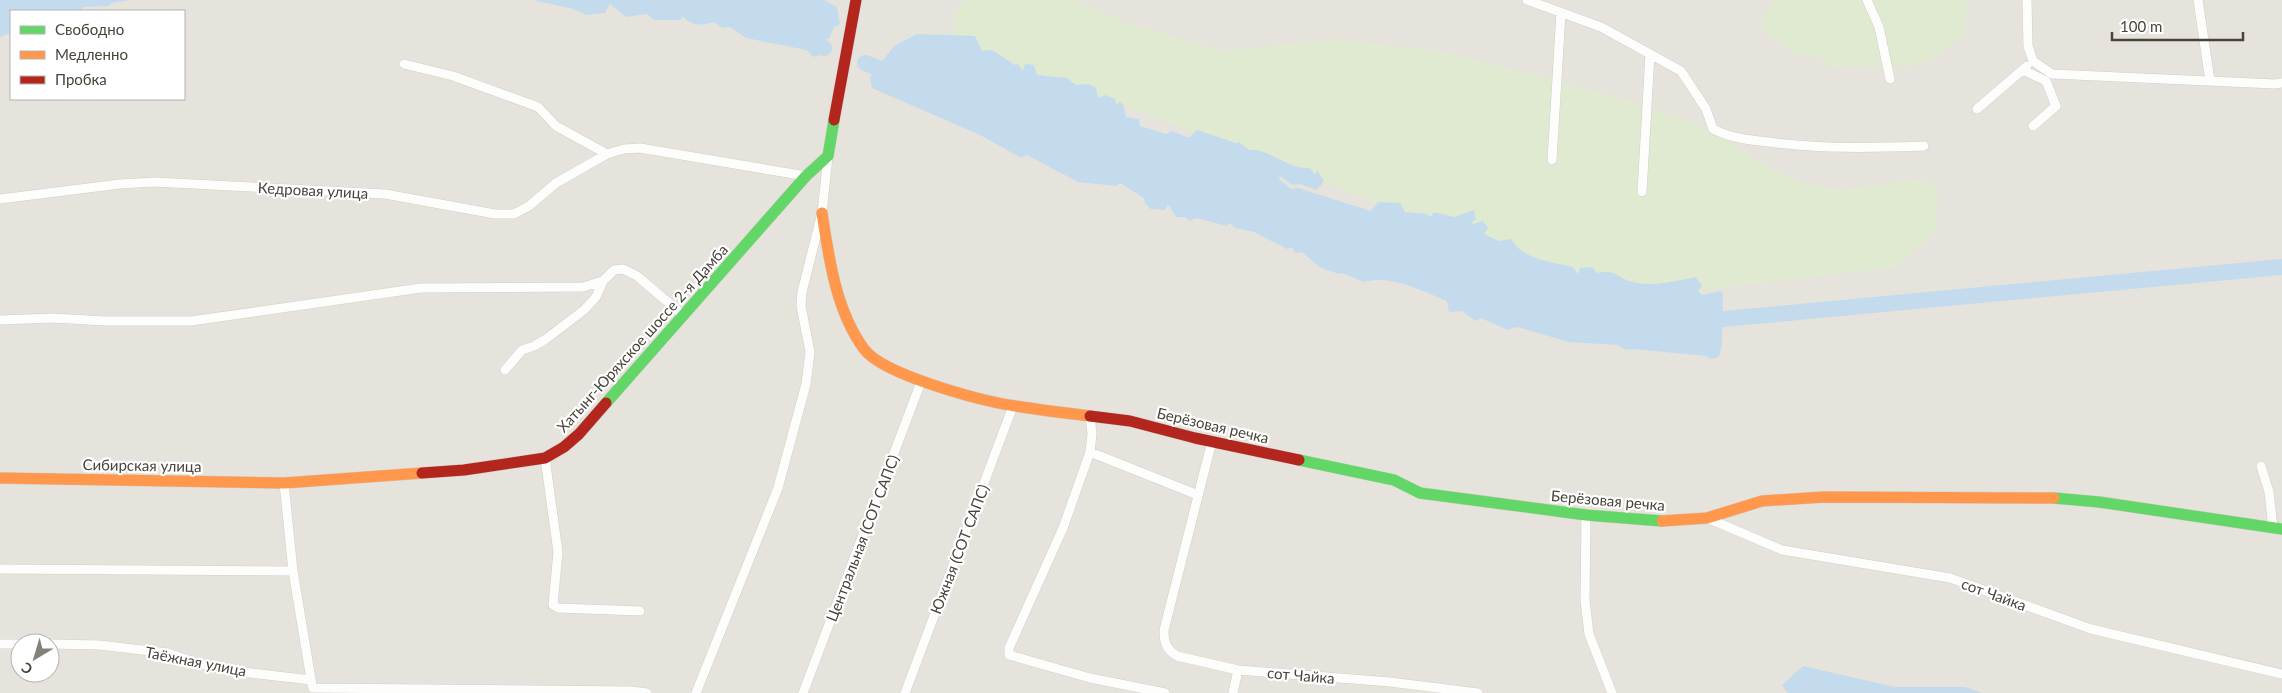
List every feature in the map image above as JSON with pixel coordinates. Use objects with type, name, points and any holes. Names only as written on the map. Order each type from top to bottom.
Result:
[{"type":"street","points":[[696,693],[778,488],[806,384],[810,352],[802,321],[801,299],[822,213],[828,156],[856,0]]},
{"type":"street","points":[[1527,0],[1601,27],[1680,71],[1706,109],[1713,129],[1726,136],[1783,144],[1850,149],[1924,146]]},
{"type":"street","points":[[1867,0],[1879,27],[1890,79]]},
{"type":"street","points":[[2026,0],[2028,46],[2033,61],[2052,74],[2282,83]]},
{"type":"street","points":[[2198,0],[2210,81]]},
{"type":"street","points":[[1552,160],[1561,13]]},
{"type":"street","points":[[1642,192],[1650,54]]},
{"type":"street","points":[[1977,109],[2033,61]]},
{"type":"street","points":[[404,64],[453,76],[538,107],[556,126],[607,154]]},
{"type":"street","points":[[2023,70],[2046,81],[2056,106],[2033,126]]},
{"type":"street","name":"Кедровая улица","points":[[0,199],[120,184],[154,182],[385,194],[495,214],[514,214],[529,206],[556,183],[607,154],[624,149],[640,148],[806,176]]},
{"type":"street","name":"Хатынг-Юряхское шоссе 2-я Дамба","points":[[284,483],[464,470],[545,458],[564,447],[578,434],[806,176],[828,156]]},
{"type":"street","name":"Берёзовая речка","points":[[822,213],[829,258],[846,319],[865,351],[886,366],[921,382],[1013,406],[1130,421],[1212,442],[1394,480],[1420,493],[1586,515],[1656,521],[1707,518],[1762,501],[1824,497],[2045,496],[2278,528]]},
{"type":"street","points":[[505,370],[522,350],[546,339],[584,310],[596,297],[603,281],[614,270],[623,269],[630,272],[683,315]]},
{"type":"street","points":[[0,320],[52,318],[105,321],[191,321],[412,289],[565,289],[583,287],[603,281]]},
{"type":"street","name":"Центральная (СОТ САПС)","points":[[803,693],[921,382]]},
{"type":"street","name":"Южная (СОТ САПС)","points":[[905,693],[1013,406]]},
{"type":"street","points":[[1090,415],[1092,434],[1090,452],[1063,528],[1009,648],[1008,655],[1090,678],[1165,693]]},
{"type":"street","points":[[1090,452],[1198,495],[1212,442]]},
{"type":"street","points":[[545,458],[558,552],[553,605],[558,608],[640,611]]},
{"type":"street","points":[[2262,466],[2278,528]]},
{"type":"street","name":"Сибирская улица","points":[[0,478],[284,483]]},
{"type":"street","points":[[284,483],[293,571],[312,687]]},
{"type":"street","name":"сот Чайка","points":[[1198,495],[1171,611],[1164,630],[1164,642],[1168,650],[1177,656],[1238,670],[1390,682],[1478,693]]},
{"type":"street","points":[[1586,515],[1585,600],[1589,634],[1612,693]]},
{"type":"street","name":"сот Чайка","points":[[1707,518],[1782,550],[1950,578],[2091,629],[2282,674]]},
{"type":"street","points":[[0,569],[293,571]]},
{"type":"street","name":"Таёжная улица","points":[[60,644],[99,645],[168,653],[225,670],[312,687],[647,693]]},
{"type":"street","points":[[1233,693],[1238,670]]},
{"type":"shaded area","points":[[0,0],[2282,0],[2282,693],[0,693]]},
{"type":"green space","points":[[967,0],[1077,0],[1124,22],[1223,51],[1334,39],[1446,52],[1624,99],[1706,127],[1769,168],[1806,184],[1842,190],[1921,180],[1938,185],[1936,232],[1897,267],[1627,299],[954,40],[956,13]]},
{"type":"green space","points":[[1775,0],[1967,0],[1966,33],[1933,59],[1912,66],[1828,67],[1824,59],[1794,54],[1760,30],[1766,11]]},
{"type":"water","points":[[0,0],[132,0],[111,3],[109,6],[84,7],[80,10],[10,10],[10,33],[0,37]]},
{"type":"water","points":[[533,0],[824,0],[837,7],[840,24],[834,27],[829,39],[819,41],[820,55],[813,57],[807,50],[746,38],[730,27],[722,28],[714,22],[697,24],[690,22],[683,16],[680,20],[654,20],[647,14],[626,17],[610,4],[605,13],[586,15],[573,9]]},
{"type":"water","points":[[917,34],[975,36],[982,51],[992,50],[1015,65],[1018,64],[1023,71],[1025,64],[1034,65],[1037,75],[1067,78],[1076,85],[1088,84],[1096,88],[1098,98],[1105,95],[1115,99],[1116,105],[1119,102],[1123,104],[1126,117],[1139,119],[1140,126],[1166,134],[1172,131],[1189,138],[1197,130],[1236,143],[1239,142],[1249,150],[1264,152],[1294,166],[1310,168],[1315,175],[1317,170],[1324,181],[1317,190],[1300,184],[1292,185],[1279,175],[1280,180],[1291,189],[1298,188],[1371,211],[1378,202],[1400,203],[1405,212],[1426,214],[1431,217],[1434,212],[1454,217],[1474,210],[1476,219],[1471,223],[1483,221],[1488,228],[1484,234],[1499,241],[1511,239],[1516,246],[1530,256],[1573,267],[1578,274],[1580,268],[1592,267],[1597,273],[1609,272],[1627,280],[1648,284],[1696,277],[1702,286],[1698,291],[1702,295],[1720,291],[1723,293],[1722,344],[1719,357],[1710,359],[1706,356],[1634,349],[1626,350],[1618,345],[1569,342],[1517,327],[1508,330],[1481,318],[1475,321],[1462,311],[1449,312],[1447,301],[1427,293],[1406,285],[1384,280],[1364,282],[1342,273],[1339,274],[1321,268],[1302,252],[1295,253],[1292,247],[1287,249],[1254,232],[1235,228],[1230,223],[1227,226],[1196,218],[1190,221],[1185,217],[1176,217],[1168,204],[1165,210],[1151,209],[1145,204],[1144,198],[1120,183],[1117,186],[1078,182],[1027,155],[1021,158],[980,135],[872,88],[870,77],[894,46]]},
{"type":"water","points":[[1803,666],[1895,687],[1965,687],[1982,693],[1788,693],[1782,685]]},
{"type":"waterway","points":[[798,39],[824,48]]},
{"type":"waterway","points":[[865,63],[897,75]]},
{"type":"waterway","points":[[1702,321],[2282,267]]},
{"type":"traffic: fast","points":[[606,403],[806,176],[828,156],[834,120]]},
{"type":"traffic: fast","points":[[1299,460],[1394,480],[1420,493],[1586,515],[1662,521]]},
{"type":"traffic: fast","points":[[2054,498],[2099,502],[2282,529]]},
{"type":"traffic: slow","points":[[822,213],[831,266],[840,301],[854,334],[864,349],[875,359],[911,377],[980,399],[1015,406],[1090,416]]},
{"type":"traffic: slow","points":[[0,478],[284,483],[422,473]]},
{"type":"traffic: slow","points":[[1662,521],[1707,518],[1762,501],[1824,497],[2054,498]]},
{"type":"traffic: jam","points":[[834,120],[856,0]]},
{"type":"traffic: jam","points":[[422,473],[464,470],[545,458],[564,447],[579,434],[606,403]]},
{"type":"traffic: jam","points":[[1090,416],[1130,421],[1195,438],[1299,460]]}]
